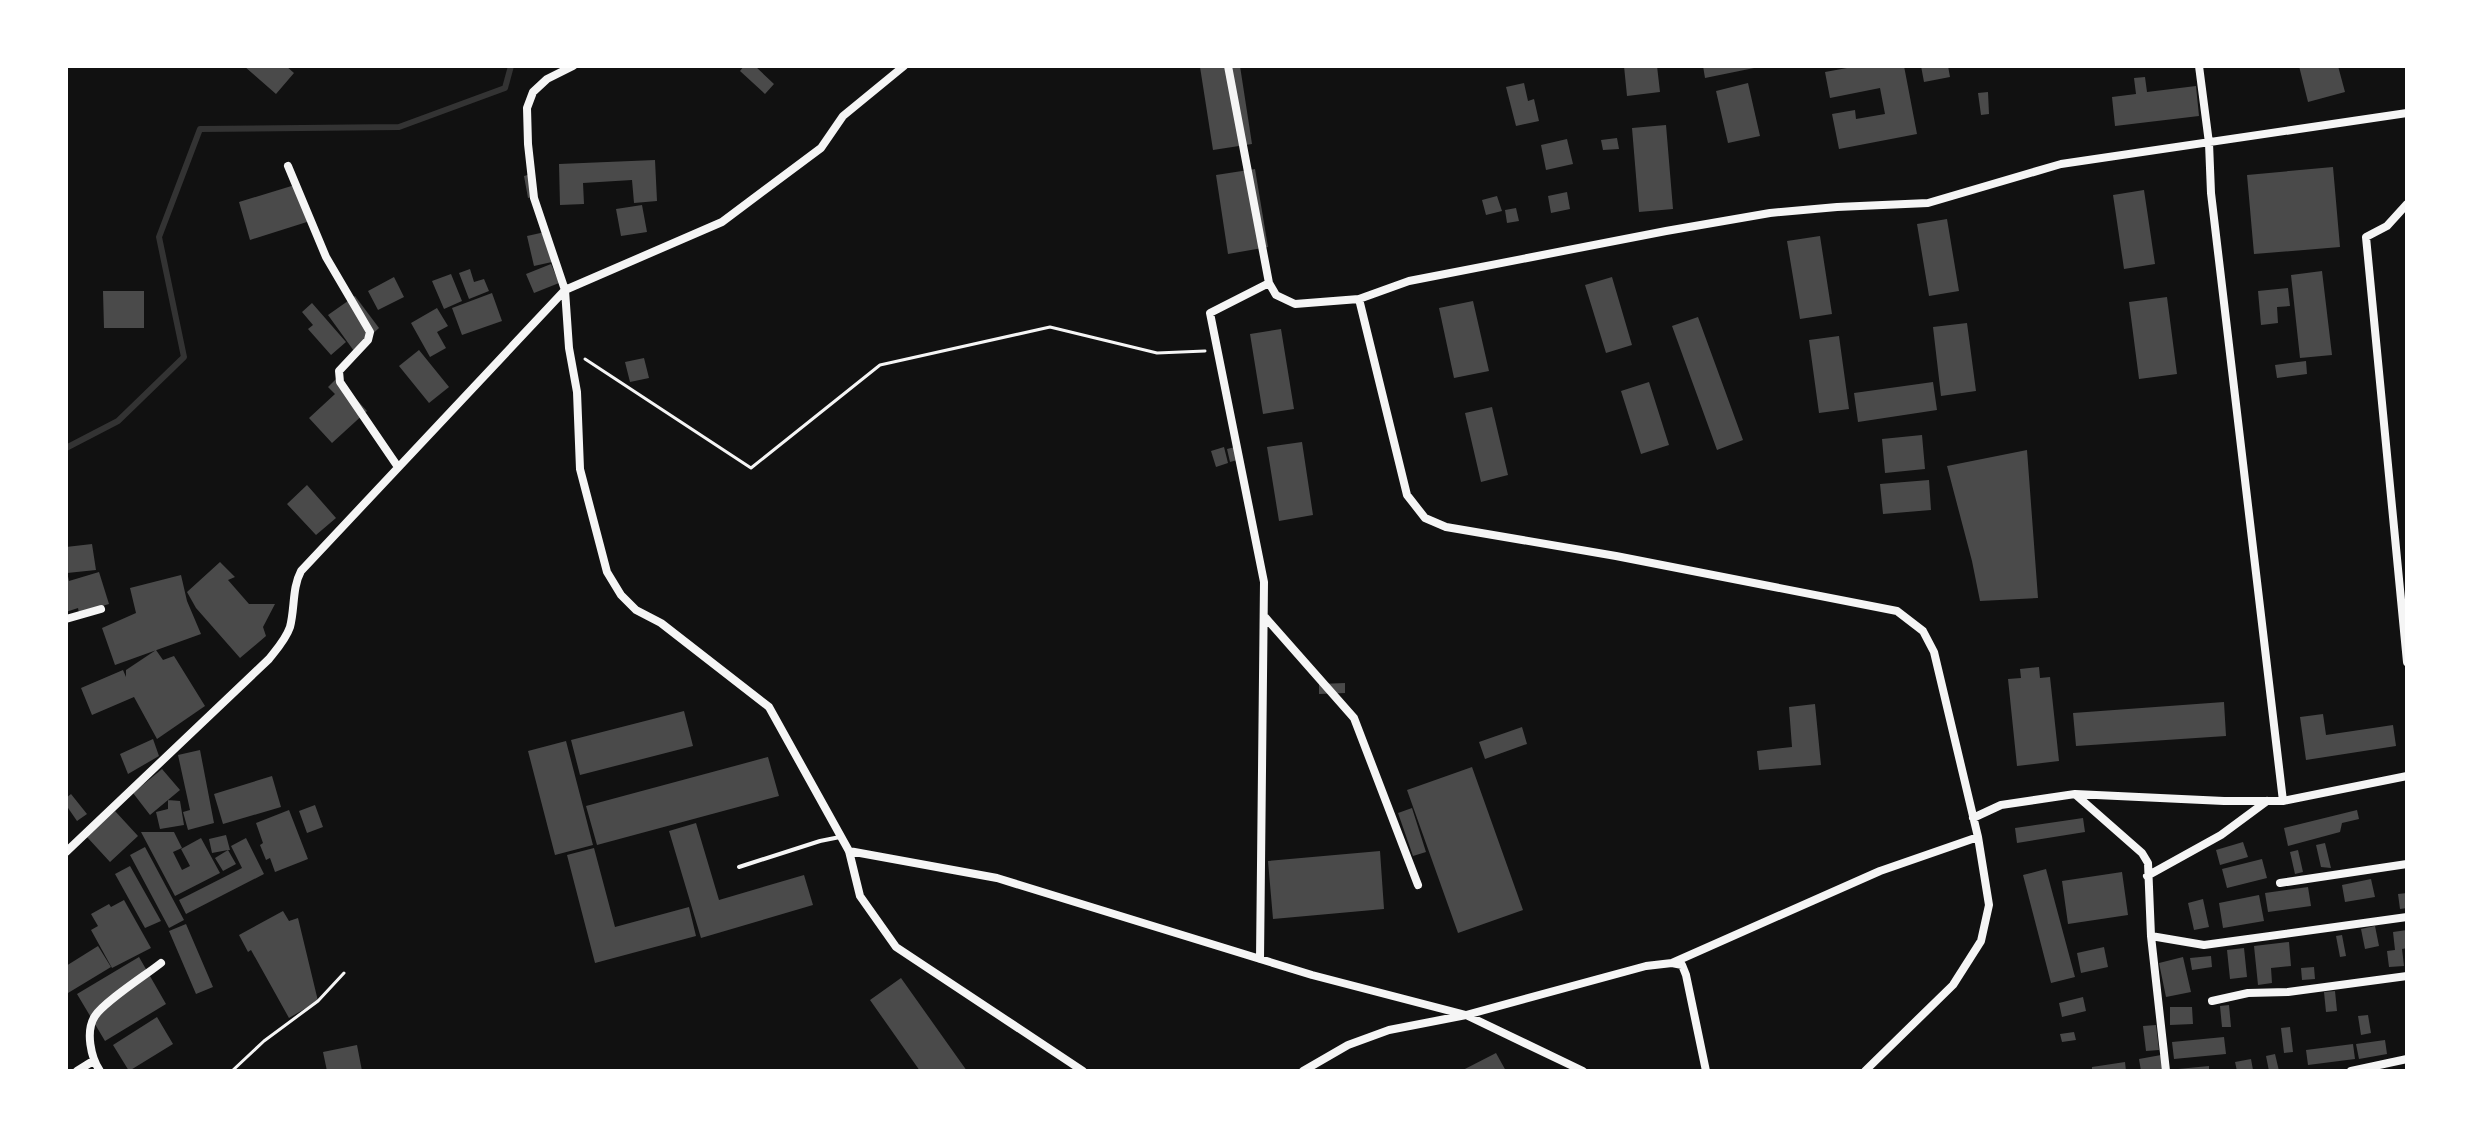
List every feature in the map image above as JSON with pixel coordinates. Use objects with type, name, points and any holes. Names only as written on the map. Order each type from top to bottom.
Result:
[{"type":"street","points":[[573,66],[547,79],[533,92],[527,108],[534,198],[565,290],[569,348],[577,392],[580,469],[607,572],[621,595],[636,610],[682,639],[769,707],[849,851],[860,896],[896,947],[1083,1071]]},
{"type":"street","points":[[66,852],[269,659],[290,626],[301,571],[565,290],[722,222],[821,148],[843,116],[904,66]]},
{"type":"street","points":[[1228,66],[1269,283],[1276,295],[1295,304],[1359,299],[1409,281],[1770,213],[1928,203],[2061,164],[2407,113]]},
{"type":"street","points":[[2199,66],[2209,143],[2211,193],[2283,801]]},
{"type":"street","points":[[288,166],[326,257],[370,332],[368,340],[339,371],[340,382],[398,467]]},
{"type":"street","points":[[2407,204],[2387,226],[2366,237],[2407,662]]},
{"type":"street","points":[[1260,959],[1264,582],[1210,313],[1269,283]]},
{"type":"street","points":[[1359,299],[1407,495],[1425,518],[1446,527],[1883,607],[1908,617],[1923,631],[1934,652],[1978,837],[1989,905],[1981,941],[1953,985],[1865,1071]]},
{"type":"street","points":[[66,619],[101,609]]},
{"type":"street","points":[[1264,615],[1354,718],[1418,885]]},
{"type":"street","points":[[1973,818],[2001,805],[2075,794],[2283,801],[2407,776]]},
{"type":"street","points":[[2075,794],[2142,853],[2148,863],[2151,936],[2166,1071]]},
{"type":"street","points":[[2147,876],[2221,835],[2267,801]]},
{"type":"street","points":[[1303,1071],[1348,1045],[1389,1030],[1466,1015],[1646,966],[1672,963],[1880,871],[1978,837]]},
{"type":"street","points":[[849,851],[997,878],[1312,975],[1466,1015],[1583,1071]]},
{"type":"street","points":[[2280,883],[2407,864]]},
{"type":"street","points":[[2151,936],[2204,945],[2407,917]]},
{"type":"street","points":[[100,1071],[93,1061],[91,1029],[96,1013],[161,963]]},
{"type":"street","points":[[1672,963],[1682,965],[1686,975],[1706,1071]]},
{"type":"street","points":[[2212,1001],[2248,993],[2288,992],[2407,976]]},
{"type":"street","points":[[2351,1071],[2407,1059]]},
{"type":"street","points":[[77,1071],[93,1061]]},
{"type":"lane","points":[[739,867],[841,837]]},
{"type":"path","points":[[569,348],[751,468],[880,365],[1050,327],[1157,353],[1217,350]]},
{"type":"path","points":[[232,1071],[264,1041],[318,1001],[344,973]]},
{"type":"building","points":[[244,66],[286,66],[294,73],[276,94]]},
{"type":"building","points":[[744,66],[755,66],[774,84],[765,94],[740,71]]},
{"type":"building","points":[[1240,66],[1252,144],[1213,150],[1200,67]]},
{"type":"building","points":[[1624,66],[1657,66],[1660,92],[1627,96]]},
{"type":"building","points":[[1703,66],[1758,66],[1759,67],[1705,78]]},
{"type":"building","points":[[1858,66],[1904,66],[1917,134],[1839,149],[1832,114],[1855,110],[1856,119],[1885,114],[1880,88],[1830,98],[1825,72]]},
{"type":"building","points":[[1921,66],[1948,66],[1950,77],[1924,82]]},
{"type":"building","points":[[2299,66],[2338,66],[2345,92],[2308,102]]},
{"type":"building","points":[[2145,77],[2147,92],[2196,86],[2199,116],[2115,126],[2112,97],[2136,94],[2134,78]]},
{"type":"building","points":[[1524,83],[1528,101],[1534,99],[1539,121],[1516,126],[1506,87]]},
{"type":"building","points":[[1748,83],[1760,136],[1728,143],[1716,91]]},
{"type":"building","points":[[1988,92],[1989,114],[1981,115],[1978,93]]},
{"type":"building","points":[[1666,125],[1673,209],[1639,212],[1632,128]]},
{"type":"building","points":[[1617,138],[1619,149],[1603,150],[1601,140]]},
{"type":"building","points":[[1567,139],[1573,164],[1546,170],[1541,145]]},
{"type":"building","points":[[655,160],[657,201],[634,203],[632,180],[583,183],[584,204],[560,205],[559,164]]},
{"type":"building","points":[[2333,167],[2340,247],[2254,254],[2247,175]]},
{"type":"building","points":[[1255,169],[1268,247],[1228,254],[1216,175]]},
{"type":"building","points":[[531,174],[536,196],[528,198],[524,176]]},
{"type":"building","points":[[298,184],[310,221],[250,240],[239,202]]},
{"type":"building","points":[[2144,190],[2155,264],[2124,269],[2113,195]]},
{"type":"building","points":[[1567,192],[1570,209],[1551,213],[1548,196]]},
{"type":"building","points":[[1497,196],[1502,211],[1486,215],[1482,200]]},
{"type":"building","points":[[642,205],[647,232],[621,236],[616,209]]},
{"type":"building","points":[[1516,208],[1519,221],[1507,223],[1505,210]]},
{"type":"building","points":[[1947,219],[1959,291],[1929,296],[1917,224]]},
{"type":"building","points":[[545,232],[552,262],[534,266],[527,236]]},
{"type":"building","points":[[1820,236],[1832,314],[1800,319],[1787,241]]},
{"type":"building","points":[[551,264],[559,283],[534,293],[526,274]]},
{"type":"building","points":[[470,269],[474,282],[484,279],[489,291],[469,299],[459,273]]},
{"type":"building","points":[[2322,271],[2332,355],[2300,358],[2291,275]]},
{"type":"building","points":[[451,274],[462,301],[444,309],[432,281]]},
{"type":"building","points":[[394,277],[404,297],[378,310],[368,291]]},
{"type":"building","points":[[1612,277],[1632,345],[1606,353],[1585,285]]},
{"type":"building","points":[[2288,288],[2290,306],[2277,307],[2278,323],[2261,325],[2258,291]]},
{"type":"building","points":[[103,291],[144,291],[144,328],[104,328]]},
{"type":"building","points":[[492,293],[502,321],[462,335],[452,308]]},
{"type":"building","points":[[355,296],[379,328],[354,351],[328,315]]},
{"type":"building","points":[[2167,297],[2177,374],[2139,379],[2129,302]]},
{"type":"building","points":[[1473,301],[1489,371],[1454,378],[1439,308]]},
{"type":"building","points":[[312,303],[346,342],[331,355],[308,329],[313,325],[302,312]]},
{"type":"building","points":[[437,308],[448,326],[437,332],[446,348],[430,357],[411,323]]},
{"type":"building","points":[[1698,317],[1743,440],[1717,450],[1672,326]]},
{"type":"building","points":[[1967,323],[1976,391],[1941,396],[1933,327]]},
{"type":"building","points":[[1281,329],[1294,409],[1263,414],[1250,334]]},
{"type":"building","points":[[1839,336],[1849,409],[1819,413],[1809,340]]},
{"type":"building","points":[[419,350],[449,387],[429,403],[399,366]]},
{"type":"building","points":[[644,358],[649,378],[630,382],[625,362]]},
{"type":"building","points":[[2306,361],[2307,374],[2277,378],[2275,365]]},
{"type":"building","points":[[337,378],[367,411],[332,443],[309,418],[335,394],[328,387]]},
{"type":"building","points":[[1649,382],[1669,445],[1641,454],[1621,391]]},
{"type":"building","points":[[1933,382],[1937,410],[1858,422],[1854,393]]},
{"type":"building","points":[[1492,407],[1508,475],[1481,482],[1465,413]]},
{"type":"building","points":[[1922,435],[1925,469],[1885,473],[1882,439]]},
{"type":"building","points":[[1302,442],[1313,515],[1279,521],[1267,447]]},
{"type":"building","points":[[1239,446],[1241,459],[1230,462],[1227,449]]},
{"type":"building","points":[[1224,447],[1228,463],[1216,467],[1211,451]]},
{"type":"building","points":[[2027,450],[2038,598],[1980,601],[1947,466]]},
{"type":"building","points":[[1929,480],[1931,510],[1883,514],[1880,484]]},
{"type":"building","points":[[307,485],[336,518],[316,535],[287,504]]},
{"type":"building","points":[[92,544],[96,570],[67,573],[66,547]]},
{"type":"building","points":[[220,562],[235,577],[228,580],[249,604],[275,604],[263,627],[266,636],[240,658],[196,608],[187,592]]},
{"type":"building","points":[[67,572],[69,581],[99,572],[109,604],[79,613],[78,608],[66,612]]},
{"type":"building","points":[[181,575],[187,601],[201,634],[115,665],[102,628],[136,613],[130,588]]},
{"type":"building","points":[[156,650],[163,660],[174,656],[205,706],[157,739],[134,697],[92,715],[81,688],[123,670],[126,677],[126,670]]},
{"type":"building","points":[[2039,667],[2040,678],[2050,677],[2059,761],[2017,766],[2008,679],[2021,678],[2020,669]]},
{"type":"building","points":[[1345,683],[1345,693],[1319,694],[1319,684]]},
{"type":"building","points":[[2224,702],[2226,736],[2076,746],[2073,713]]},
{"type":"building","points":[[1815,704],[1821,765],[1759,770],[1757,751],[1792,747],[1789,707]]},
{"type":"building","points":[[684,711],[693,746],[580,775],[571,740]]},
{"type":"building","points":[[2323,714],[2326,735],[2393,725],[2396,746],[2306,760],[2300,717]]},
{"type":"building","points":[[1522,727],[1527,744],[1485,759],[1479,742]]},
{"type":"building","points":[[153,739],[159,756],[128,774],[120,754]]},
{"type":"building","points":[[566,741],[593,845],[555,855],[528,751]]},
{"type":"building","points":[[200,750],[214,823],[188,830],[183,812],[190,810],[178,755]]},
{"type":"building","points":[[768,757],[779,796],[597,845],[586,806]]},
{"type":"building","points":[[1472,767],[1523,910],[1458,933],[1407,790]]},
{"type":"building","points":[[162,769],[180,790],[150,815],[133,793]]},
{"type":"building","points":[[272,776],[281,807],[223,824],[214,794]]},
{"type":"building","points":[[71,794],[87,814],[77,821],[66,805],[66,798]]},
{"type":"building","points":[[168,800],[180,801],[184,825],[160,829],[156,812],[168,809]]},
{"type":"building","points":[[315,805],[323,827],[307,833],[299,811]]},
{"type":"building","points":[[1412,808],[1426,852],[1413,856],[1398,813]]},
{"type":"building","points":[[289,810],[308,859],[275,872],[270,858],[266,860],[260,845],[263,843],[256,823]]},
{"type":"building","points":[[2357,810],[2359,819],[2342,823],[2340,832],[2288,846],[2284,828]]},
{"type":"building","points":[[115,811],[138,836],[110,862],[87,837]]},
{"type":"building","points":[[2083,818],[2085,832],[2017,843],[2015,828]]},
{"type":"building","points":[[696,823],[719,900],[804,875],[813,905],[701,938],[669,831]]},
{"type":"building","points":[[141,832],[174,832],[182,848],[173,852],[182,870],[190,866],[181,849],[201,838],[220,873],[175,896]]},
{"type":"building","points":[[226,835],[230,850],[212,853],[209,839]]},
{"type":"building","points":[[246,838],[264,874],[186,914],[179,900],[242,868],[231,846]]},
{"type":"building","points":[[2243,842],[2248,857],[2220,865],[2216,850]]},
{"type":"building","points":[[2325,843],[2331,868],[2321,867],[2316,845]]},
{"type":"building","points":[[145,847],[184,920],[169,928],[130,855]]},
{"type":"building","points":[[594,848],[615,927],[689,907],[696,936],[595,963],[567,855]]},
{"type":"building","points":[[228,850],[236,864],[223,871],[215,858]]},
{"type":"building","points":[[2298,850],[2303,872],[2295,874],[2290,852]]},
{"type":"building","points":[[1380,851],[1384,909],[1273,919],[1268,861]]},
{"type":"building","points":[[2262,859],[2267,878],[2227,888],[2222,869]]},
{"type":"building","points":[[130,866],[161,921],[145,928],[115,874]]},
{"type":"building","points":[[2046,869],[2075,977],[2051,983],[2023,875]]},
{"type":"building","points":[[2122,872],[2128,915],[2068,924],[2062,881]]},
{"type":"building","points":[[2371,879],[2375,897],[2345,902],[2342,885]]},
{"type":"building","points":[[2308,887],[2311,906],[2268,912],[2265,893]]},
{"type":"building","points":[[2407,893],[2407,908],[2400,909],[2398,894]]},
{"type":"building","points":[[2259,895],[2264,921],[2223,928],[2219,903]]},
{"type":"building","points":[[2203,899],[2209,927],[2194,930],[2188,903]]},
{"type":"building","points":[[124,900],[151,948],[112,968],[91,930],[98,926],[91,914]]},
{"type":"building","points":[[283,911],[289,921],[298,918],[318,1001],[289,1018],[251,950],[248,952],[239,935]]},
{"type":"building","points":[[186,924],[213,987],[196,994],[169,931]]},
{"type":"building","points":[[2375,926],[2379,946],[2365,949],[2361,929]]},
{"type":"building","points":[[2407,930],[2407,948],[2402,949],[2404,966],[2389,967],[2387,951],[2395,950],[2393,932]]},
{"type":"building","points":[[2342,935],[2346,956],[2340,957],[2336,936]]},
{"type":"building","points":[[2289,942],[2291,966],[2271,968],[2272,983],[2258,985],[2254,946]]},
{"type":"building","points":[[98,946],[111,967],[68,993],[66,966]]},
{"type":"building","points":[[2104,947],[2108,967],[2081,973],[2077,953]]},
{"type":"building","points":[[2244,948],[2247,977],[2230,979],[2227,950]]},
{"type":"building","points":[[2211,956],[2212,967],[2192,970],[2190,958]]},
{"type":"building","points":[[139,957],[166,1004],[105,1041],[77,994]]},
{"type":"building","points":[[2183,957],[2191,992],[2166,997],[2159,963]]},
{"type":"building","points":[[2314,967],[2315,979],[2302,980],[2301,968]]},
{"type":"building","points":[[901,978],[967,1071],[920,1071],[870,1000]]},
{"type":"building","points":[[2335,991],[2337,1011],[2326,1012],[2324,992]]},
{"type":"building","points":[[2083,997],[2086,1011],[2062,1017],[2059,1003]]},
{"type":"building","points":[[2229,1005],[2231,1027],[2222,1027],[2220,1006]]},
{"type":"building","points":[[2170,1007],[2192,1007],[2193,1024],[2170,1025]]},
{"type":"building","points":[[2368,1015],[2371,1033],[2361,1035],[2358,1016]]},
{"type":"building","points":[[157,1017],[173,1044],[129,1071],[113,1045]]},
{"type":"building","points":[[2156,1025],[2159,1050],[2146,1051],[2143,1026]]},
{"type":"building","points":[[2290,1027],[2293,1052],[2284,1053],[2281,1028]]},
{"type":"building","points":[[2074,1032],[2076,1040],[2062,1042],[2060,1034]]},
{"type":"building","points":[[2224,1037],[2226,1054],[2174,1059],[2172,1042]]},
{"type":"building","points":[[2385,1040],[2387,1054],[2359,1059],[2356,1044]]},
{"type":"building","points":[[2353,1044],[2355,1059],[2308,1065],[2306,1050]]},
{"type":"building","points":[[357,1045],[362,1071],[327,1071],[323,1052]]},
{"type":"building","points":[[1496,1053],[1506,1071],[1461,1071]]},
{"type":"building","points":[[2275,1054],[2279,1071],[2269,1071],[2266,1056]]},
{"type":"building","points":[[2161,1055],[2164,1071],[2141,1071],[2139,1059]]},
{"type":"building","points":[[2251,1059],[2253,1070],[2237,1071],[2235,1062]]},
{"type":"building","points":[[2125,1062],[2126,1071],[2092,1071],[2092,1067]]},
{"type":"building","points":[[2209,1066],[2209,1071],[2178,1071],[2178,1069]]},
{"type":"waterway","points":[[66,448],[118,421],[184,357],[159,237],[200,129],[399,127],[505,88],[511,66]]}]
